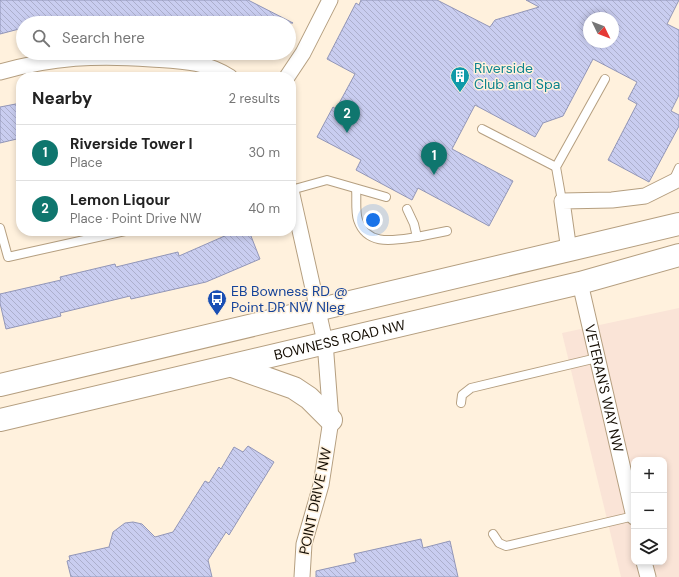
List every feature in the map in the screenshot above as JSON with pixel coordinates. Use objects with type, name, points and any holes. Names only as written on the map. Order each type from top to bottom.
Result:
[{"type":"main road","points":[[0,385],[319,311],[679,224]]},
{"type":"main road","name":"BOWNESS ROAD NW","points":[[0,420],[580,283],[679,255]]},
{"type":"main road","points":[[232,366],[294,388],[309,398],[331,420]]},
{"type":"street","points":[[290,72],[303,53],[330,0]]},
{"type":"street","points":[[0,72],[56,60]]},
{"type":"street","points":[[165,60],[193,62],[209,66],[220,72]]},
{"type":"street","points":[[569,251],[562,201],[612,200],[646,196],[677,176]]},
{"type":"street","name":"POINT DRIVE NW","points":[[296,212],[325,342],[331,420],[321,485],[304,544],[302,577]]},
{"type":"street","name":"VETERAN'S WAY NW","points":[[580,283],[631,503]]},
{"type":"street","points":[[645,565],[648,577]]},
{"type":"lane","points":[[562,201],[556,167],[605,79]]},
{"type":"lane","points":[[482,129],[556,167]]},
{"type":"lane","points":[[296,189],[327,180],[386,197]]},
{"type":"lane","points":[[356,189],[358,219],[365,232],[372,237],[388,242],[447,231]]},
{"type":"lane","points":[[407,209],[414,224],[417,237]]},
{"type":"lane","points":[[0,228],[8,257],[102,236]]},
{"type":"lane","points":[[462,403],[462,395],[471,388],[597,358]]},
{"type":"lane","points":[[493,534],[499,543],[506,546],[631,517]]},
{"type":"shaded area","points":[[679,308],[679,577],[621,577],[562,333]]},
{"type":"building","points":[[0,0],[248,0],[279,16],[16,16],[16,30],[0,34]]},
{"type":"building","points":[[361,0],[437,0],[490,27],[495,20],[539,7],[526,0],[679,0],[667,24],[679,30],[679,95],[671,111],[679,115],[679,126],[649,182],[608,160],[637,104],[628,99],[637,82],[593,59],[563,116],[543,123],[535,137],[475,105],[452,149],[513,181],[489,226],[418,188],[412,200],[356,170],[361,160],[317,137],[333,107],[336,109],[355,74],[327,59],[356,3],[359,5]]},
{"type":"building","points":[[16,104],[16,139],[0,143],[0,107]]},
{"type":"building","points":[[225,236],[251,236],[260,259],[206,282],[131,299],[130,296],[60,313],[61,316],[6,329],[0,303],[0,294],[61,280],[60,277],[115,264],[116,267],[178,252],[179,256]]},
{"type":"building","points":[[248,446],[274,462],[229,535],[226,532],[208,560],[212,577],[71,577],[67,561],[70,560],[69,556],[109,547],[113,532],[125,523],[133,522],[142,524],[155,537],[173,532],[205,481],[209,483],[219,467],[221,469],[234,447],[243,452]]},
{"type":"building","points":[[421,539],[423,548],[450,541],[458,577],[316,577],[316,571],[356,562],[354,554]]},
{"type":"place","name":"Riverside Club and Spa","points":[[460,93]]},
{"type":"place","name":"Lemon Liqour","points":[[347,133]]},
{"type":"place","name":"Riverside Tower I","points":[[434,175]]},
{"type":"place","name":"EB Bowness RD @ Point DR NW Nleg","points":[[217,316]]}]
